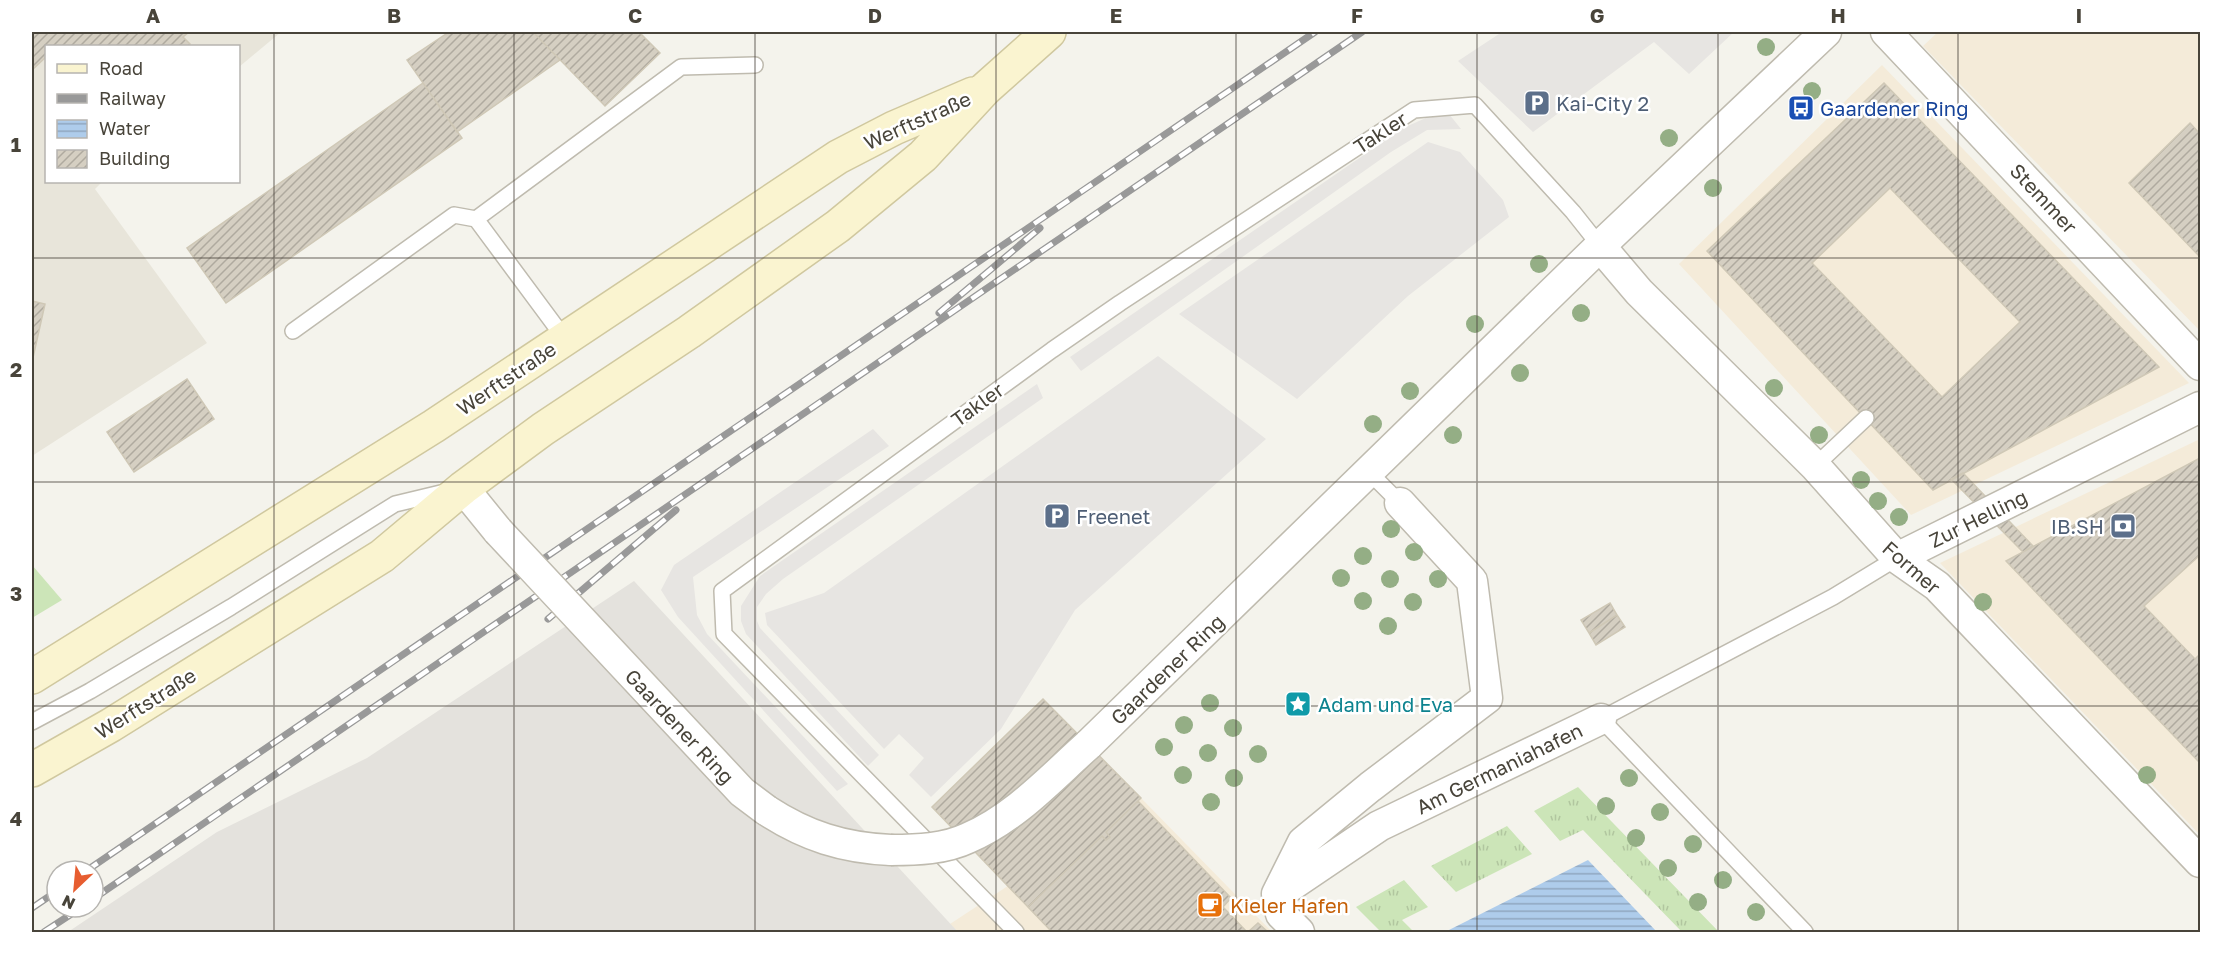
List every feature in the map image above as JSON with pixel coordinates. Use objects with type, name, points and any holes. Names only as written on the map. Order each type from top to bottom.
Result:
[{"type":"main road","name":"Werftstraße","points":[[32,770],[111,725],[382,556],[463,488],[543,429],[689,332],[838,226],[922,156],[986,89],[1049,32]]},
{"type":"main road","name":"Werftstraße","points":[[32,677],[434,426],[838,157],[894,128],[986,89]]},
{"type":"street","name":"Gaardener Ring","points":[[463,488],[541,578],[742,792],[783,821],[816,837],[867,849],[909,850],[949,845],[968,839],[1005,817],[1088,745],[1600,246],[1826,32]]},
{"type":"street","name":"Stemmer","points":[[1886,32],[2200,365]]},
{"type":"street","name":"Former","points":[[1600,246],[1639,292],[1815,466],[1897,558],[1936,586],[2200,862]]},
{"type":"street","name":"Zur Helling","points":[[1897,558],[2200,407]]},
{"type":"street","points":[[1299,933],[1281,914],[1277,894],[1303,842],[1370,787],[1487,698],[1472,581],[1400,503]]},
{"type":"street","name":"Am Germaniahafen","points":[[1277,894],[1378,826],[1601,719]]},
{"type":"lane","points":[[476,219],[681,67],[755,65]]},
{"type":"lane","name":"Takler","points":[[1016,933],[724,634],[722,591],[1081,330],[1414,110],[1475,105],[1573,212],[1600,246]]},
{"type":"lane","points":[[294,331],[454,215],[476,219],[565,339]]},
{"type":"lane","points":[[1815,466],[1866,418]]},
{"type":"lane","points":[[1370,472],[1400,503]]},
{"type":"lane","name":"Werftstraße","points":[[32,722],[90,691],[231,607],[395,504],[463,488]]},
{"type":"lane","name":"Zur Helling","points":[[1601,719],[1833,597],[1897,558]]},
{"type":"lane","name":"Am Germaniahafen","points":[[1601,719],[1805,933]]},
{"type":"shaded area","points":[[32,32],[281,32],[240,66],[240,45],[45,45],[45,183],[101,183],[95,189],[207,343],[32,456]]},
{"type":"shaded area","name":"Kai-City 2","points":[[1502,32],[1734,32],[1689,74],[1654,42],[1533,132],[1458,61]]},
{"type":"shaded area","points":[[1938,32],[2200,32],[2200,331],[1923,46]]},
{"type":"shaded area","points":[[1882,65],[2189,383],[1911,515],[1679,264]]},
{"type":"shaded area","points":[[1449,114],[1461,129],[1427,130],[1391,152],[1081,371],[1070,357],[1403,128],[1426,118]]},
{"type":"shaded area","points":[[1428,142],[1460,152],[1503,200],[1509,217],[1408,296],[1297,399],[1179,314]]},
{"type":"shaded area","name":"Freenet","points":[[1158,356],[1266,439],[1075,610],[1001,729],[931,797],[909,775],[924,758],[899,734],[884,749],[767,625],[765,613],[824,593]]},
{"type":"shaded area","points":[[1037,384],[1043,398],[783,579],[766,594],[757,607],[757,621],[760,628],[879,755],[868,766],[746,634],[741,621],[741,606],[760,576]]},
{"type":"shaded area","points":[[873,429],[889,446],[693,577],[697,615],[707,634],[848,784],[837,791],[678,617],[661,590],[674,565]]},
{"type":"shaded area","points":[[2200,439],[2200,835],[1940,563]]},
{"type":"shaded area","points":[[634,581],[958,932],[68,932],[87,919],[105,919],[105,907],[217,832],[367,758]]},
{"type":"shaded area","points":[[1141,798],[1272,932],[958,932],[950,924]]},
{"type":"green space","points":[[32,565],[62,600],[32,618]]},
{"type":"green space","points":[[1578,787],[1719,932],[1682,932],[1583,830],[1560,841],[1534,811]]},
{"type":"green space","points":[[1507,826],[1532,854],[1456,892],[1431,866]]},
{"type":"green space","points":[[1404,880],[1428,907],[1402,920],[1414,932],[1381,932],[1356,907]]},
{"type":"water","points":[[1588,860],[1657,932],[1445,932]]},
{"type":"building","points":[[32,32],[189,32],[183,37],[189,45],[45,45],[45,58],[32,70]]},
{"type":"building","points":[[449,32],[533,32],[560,60],[457,132],[407,60]]},
{"type":"building","points":[[533,32],[641,32],[660,53],[605,106]]},
{"type":"building","points":[[423,83],[462,138],[226,303],[187,248]]},
{"type":"building","points":[[1884,83],[2159,367],[1933,490],[1707,251]],"holes":[[[1890,188],[2020,322],[1942,397],[1812,263]]]},
{"type":"building","points":[[2190,123],[2200,134],[2200,257],[2129,183]]},
{"type":"building","points":[[32,301],[45,304],[32,362]]},
{"type":"building","points":[[187,379],[214,419],[134,472],[107,432]]},
{"type":"building","points":[[2200,458],[2200,555],[2144,606],[2195,659],[2200,654],[2200,763],[2006,561]]},
{"type":"building","points":[[1963,473],[2033,546],[2023,552],[1951,479]]},
{"type":"building","points":[[1610,603],[1617,615],[1589,633],[1581,620]]},
{"type":"building","points":[[1617,615],[1625,627],[1596,645],[1589,633]]},
{"type":"building","points":[[1043,699],[1141,798],[1106,832],[1110,837],[1106,840],[1102,836],[1028,907],[932,807]]},
{"type":"building","points":[[1138,801],[1231,898],[1223,907],[1247,932],[1052,932],[1028,907],[1102,836],[1106,840],[1110,837],[1106,832]]},
{"type":"building","points":[[1258,923],[1268,932],[1248,932]]},
{"type":"railway","points":[[104,859],[1315,32]]},
{"type":"railway","points":[[105,891],[1362,32]]},
{"type":"railway","points":[[939,313],[1040,228]]},
{"type":"railway","points":[[548,619],[676,510]]},
{"type":"railway","points":[[32,908],[45,899]]},
{"type":"railway","points":[[44,932],[64,919]]},
{"type":"place","name":"Kai-City 2","points":[[1537,103]]},
{"type":"place","name":"Gaardener Ring","points":[[1801,108]]},
{"type":"place","name":"Freenet","points":[[1057,516]]},
{"type":"place","name":"IB.SH","points":[[2123,526]]},
{"type":"place","name":"Adam und Eva","points":[[1298,704]]},
{"type":"place","name":"Kieler Hafen","points":[[1210,905]]}]
